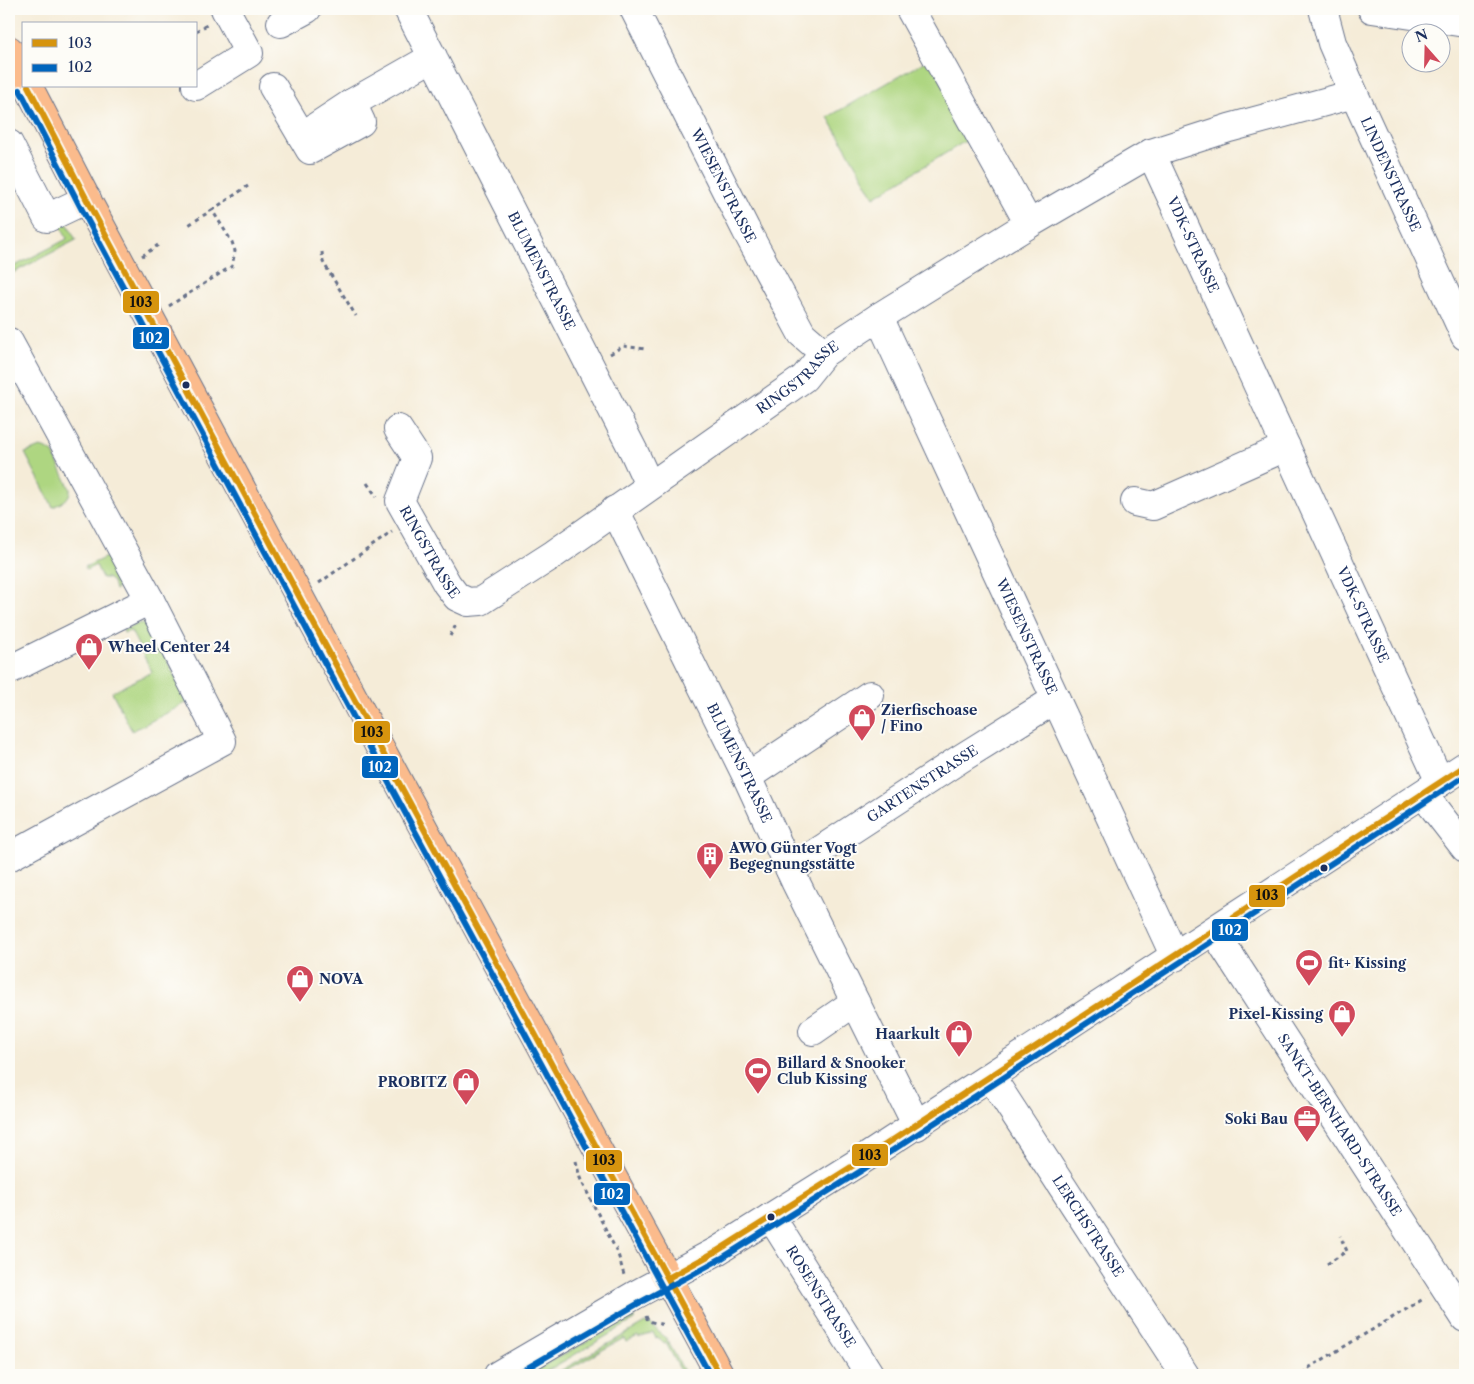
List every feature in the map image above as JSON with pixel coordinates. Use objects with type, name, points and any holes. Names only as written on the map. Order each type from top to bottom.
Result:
[{"type":"main road","points":[[29,88],[86,199],[398,781],[720,1375]]},
{"type":"street","points":[[198,84],[249,53],[225,9]]},
{"type":"street","points":[[280,23],[307,9]]},
{"type":"street","name":"BLUMENSTRASSE","points":[[408,9],[591,366],[649,485]]},
{"type":"street","name":"WIESENSTRASSE","points":[[634,9],[746,230],[802,334],[824,352]]},
{"type":"street","points":[[910,9],[1029,224],[1151,153],[1229,128],[1354,94]]},
{"type":"street","name":"LINDENSTRASSE","points":[[1323,9],[1332,43],[1354,94],[1465,336]]},
{"type":"street","points":[[1372,9],[1465,24]]},
{"type":"street","points":[[273,87],[302,136],[352,104],[433,57]]},
{"type":"street","points":[[9,144],[47,218],[86,199]]},
{"type":"street","name":"VDK-STRASSE","points":[[1151,153],[1286,447],[1432,788],[1465,848]]},
{"type":"street","name":"RINGSTRASSE","points":[[406,510],[447,584],[458,597],[468,602],[481,601],[554,554],[649,485],[804,378],[824,352],[1029,224]]},
{"type":"street","name":"WIESENSTRASSE","points":[[878,317],[1175,957]]},
{"type":"street","points":[[9,342],[150,600],[222,741],[9,857]]},
{"type":"street","points":[[398,429],[417,458],[406,510]]},
{"type":"street","points":[[1135,502],[1153,506],[1286,447]]},
{"type":"street","name":"BLUMENSTRASSE","points":[[615,510],[917,1126]]},
{"type":"street","points":[[9,670],[150,600]]},
{"type":"street","points":[[747,777],[870,695]]},
{"type":"street","name":"GARTENSTRASSE","points":[[790,870],[1056,699]]},
{"type":"street","points":[[498,1375],[627,1300],[717,1251],[917,1126],[1465,766]]},
{"type":"street","name":"SANKT-BERNHARD-STRASSE","points":[[1214,931],[1465,1318]]},
{"type":"street","points":[[813,1031],[855,1002]]},
{"type":"street","name":"LERCHSTRASSE","points":[[990,1077],[1184,1375]]},
{"type":"street","name":"ROSENSTRASSE","points":[[771,1217],[870,1375]]},
{"type":"path","points":[[122,9],[126,16]]},
{"type":"path","points":[[187,226],[248,186]]},
{"type":"path","points":[[167,308],[232,266],[235,251],[232,242],[212,210]]},
{"type":"path","points":[[141,256],[158,245]]},
{"type":"path","points":[[322,252],[323,262],[356,316]]},
{"type":"path","points":[[591,366],[623,346],[645,349]]},
{"type":"path","points":[[318,584],[406,510]]},
{"type":"path","points":[[1327,1264],[1347,1251],[1340,1236]]},
{"type":"path","points":[[1305,1375],[1307,1369],[1350,1346],[1444,1286]]},
{"type":"path","points":[[648,1320],[664,1324],[668,1331]]},
{"type":"green space","points":[[934,56],[977,134],[874,197],[828,117]]},
{"type":"green space","points":[[65,219],[76,240],[9,275],[9,269],[67,239],[59,222]]},
{"type":"green space","points":[[40,447],[53,453],[70,489],[67,498],[53,507],[25,453]]},
{"type":"green space","points":[[110,557],[114,558],[125,579],[121,586],[115,590],[113,582],[108,578],[102,578],[96,565],[86,570],[85,567]]},
{"type":"green space","points":[[140,623],[149,624],[188,702],[132,731],[112,692],[152,672],[131,631],[124,633],[123,630]]},
{"type":"green space","points":[[635,1315],[634,1320],[540,1375],[526,1375]]},
{"type":"green space","points":[[645,1323],[651,1325],[666,1338],[686,1375],[683,1375],[666,1343],[664,1344],[658,1337],[656,1338],[653,1333],[639,1338],[638,1336],[626,1342],[624,1338],[558,1375],[553,1375]]},
{"type":"transit line","name":"103","points":[[29,88],[89,204],[398,781],[720,1375]]},
{"type":"transit line","name":"102","points":[[20,90],[81,208],[390,785],[710,1375]]},
{"type":"transit line","name":"103","points":[[668,1278],[717,1251],[859,1162],[1465,766]]},
{"type":"transit line","name":"102","points":[[515,1375],[639,1303],[722,1258],[864,1169],[1465,776]]},
{"type":"place","name":"Wheel Center 24","points":[[89,671]]},
{"type":"place","name":"Zierfischoase / Fino","points":[[862,742]]},
{"type":"place","name":"AWO Günter Vogt Begegnungsstätte","points":[[710,880]]},
{"type":"place","name":"fit+ Kissing","points":[[1309,987]]},
{"type":"place","name":"NOVA","points":[[300,1003]]},
{"type":"place","name":"Pixel-Kissing","points":[[1342,1038]]},
{"type":"place","name":"Haarkult","points":[[959,1058]]},
{"type":"place","name":"Billard & Snooker Club Kissing","points":[[758,1095]]},
{"type":"place","name":"PROBITZ","points":[[466,1106]]},
{"type":"place","name":"Soki Bau","points":[[1307,1143]]}]
